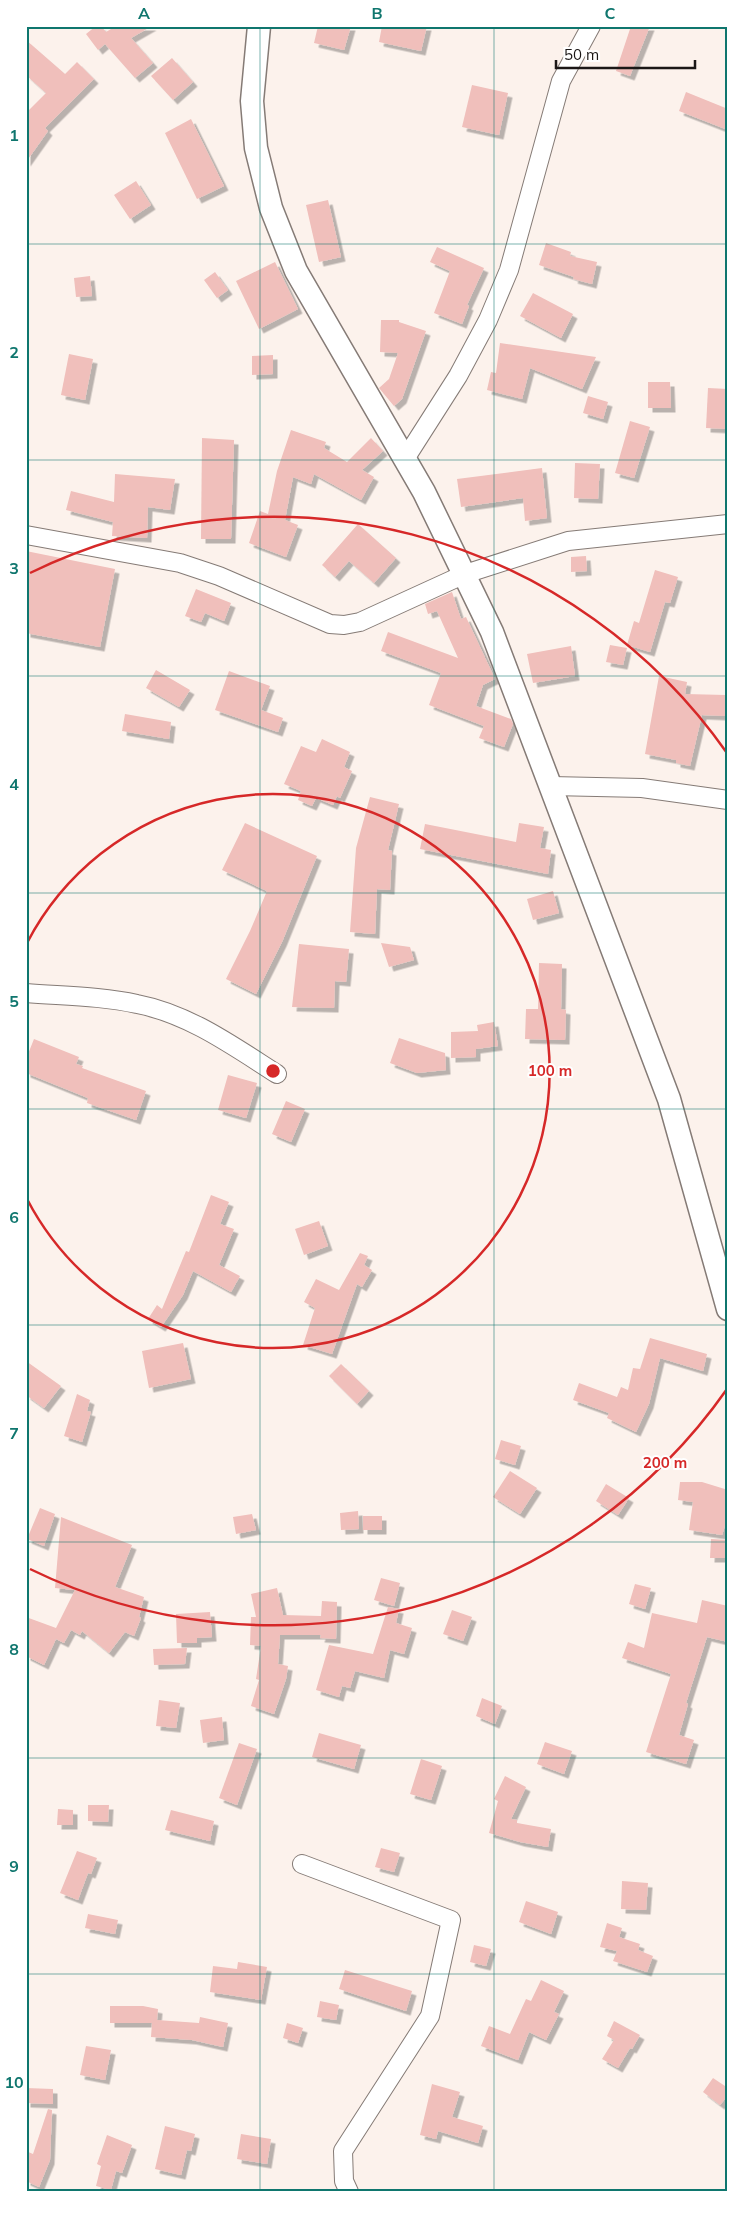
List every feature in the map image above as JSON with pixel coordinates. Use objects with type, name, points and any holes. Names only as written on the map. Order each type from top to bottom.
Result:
[{"type":"street","points":[[259,26],[252,101],[256,148],[271,208],[296,271],[424,492],[492,632],[669,1099],[724,1279],[728,1309]]},
{"type":"street","points":[[405,459],[458,376],[488,320],[509,270],[562,80],[591,26]]},
{"type":"street","points":[[26,535],[180,562],[219,576],[313,617],[337,625],[360,622],[465,574],[568,542],[728,524]]},
{"type":"street","points":[[551,786],[642,788],[728,800]]},
{"type":"street","points":[[26,994],[92,997],[139,1004],[192,1023],[218,1036],[277,1074]]},
{"type":"street","points":[[302,1864],[451,1920],[430,2016],[343,2151],[344,2181],[349,2192]]},
{"type":"building","points":[[96,26],[101,26],[106,32],[116,26],[152,26],[131,38],[153,63],[135,78],[105,44],[98,50],[86,34]]},
{"type":"building","points":[[318,26],[351,26],[344,50],[314,43]]},
{"type":"building","points":[[382,26],[427,26],[421,51],[379,42]]},
{"type":"building","points":[[631,26],[650,26],[630,76],[616,71]]},
{"type":"building","points":[[26,40],[65,74],[77,62],[94,79],[45,128],[48,131],[26,162],[26,113],[46,93],[26,75]]},
{"type":"building","points":[[172,58],[193,82],[173,100],[151,76]]},
{"type":"building","points":[[472,85],[508,93],[499,135],[462,127]]},
{"type":"building","points":[[686,92],[728,109],[728,130],[679,111]]},
{"type":"building","points":[[191,119],[224,186],[197,199],[165,133]]},
{"type":"building","points":[[136,181],[151,205],[130,219],[114,195]]},
{"type":"building","points":[[328,200],[341,257],[319,262],[306,205]]},
{"type":"building","points":[[546,243],[571,252],[570,256],[597,262],[592,284],[573,279],[574,277],[539,265]]},
{"type":"building","points":[[437,247],[484,268],[467,305],[469,306],[462,324],[434,313],[450,271],[430,262]]},
{"type":"building","points":[[275,262],[298,309],[259,329],[236,281]]},
{"type":"building","points":[[215,272],[228,290],[217,298],[204,280]]},
{"type":"building","points":[[90,276],[92,296],[76,297],[74,278]]},
{"type":"building","points":[[533,293],[573,314],[561,338],[520,316]]},
{"type":"building","points":[[381,320],[399,320],[399,322],[426,331],[402,399],[394,406],[379,388],[389,379],[398,353],[380,352]]},
{"type":"building","points":[[500,343],[596,357],[582,389],[530,368],[522,399],[487,390],[491,372],[496,373]]},
{"type":"building","points":[[69,354],[93,359],[85,400],[61,395]]},
{"type":"building","points":[[273,355],[273,374],[252,375],[252,356]]},
{"type":"building","points":[[648,382],[670,382],[671,408],[648,408]]},
{"type":"building","points":[[708,388],[728,389],[728,429],[706,428]]},
{"type":"building","points":[[588,396],[608,402],[603,419],[583,413]]},
{"type":"building","points":[[630,421],[650,427],[634,478],[615,473]]},
{"type":"building","points":[[291,430],[326,442],[324,448],[347,462],[371,438],[383,451],[362,470],[374,477],[361,500],[314,474],[311,484],[293,477],[285,520],[298,525],[286,557],[249,543],[260,511],[268,514],[277,471]]},
{"type":"building","points":[[202,438],[234,440],[231,539],[201,539]]},
{"type":"building","points":[[575,463],[600,464],[598,499],[574,498]]},
{"type":"building","points":[[542,468],[547,518],[525,521],[523,498],[461,507],[457,479]]},
{"type":"building","points":[[115,474],[175,479],[170,510],[148,507],[147,538],[112,536],[113,522],[66,510],[71,491],[114,502]]},
{"type":"building","points":[[358,524],[396,558],[374,583],[349,561],[335,577],[322,565]]},
{"type":"building","points":[[26,551],[115,569],[100,647],[26,633]]},
{"type":"building","points":[[586,556],[587,571],[571,572],[571,557]]},
{"type":"building","points":[[655,570],[678,577],[670,603],[665,602],[650,652],[627,645],[634,621],[639,623]]},
{"type":"building","points":[[196,589],[231,603],[224,621],[205,613],[201,622],[185,616]]},
{"type":"building","points":[[452,592],[461,619],[466,617],[495,679],[483,685],[476,706],[511,719],[513,724],[504,747],[479,738],[484,726],[429,705],[441,673],[381,651],[388,632],[458,658],[437,611],[428,614],[425,604]]},
{"type":"building","points":[[610,645],[627,648],[623,665],[606,662]]},
{"type":"building","points":[[571,646],[575,676],[533,683],[527,654]]},
{"type":"building","points":[[156,670],[190,690],[179,707],[146,688]]},
{"type":"building","points":[[229,671],[270,686],[261,710],[283,718],[278,732],[215,710]]},
{"type":"building","points":[[659,676],[687,682],[685,694],[726,695],[725,716],[702,715],[690,766],[676,763],[676,760],[645,754]]},
{"type":"building","points":[[125,714],[171,722],[169,739],[122,731]]},
{"type":"building","points":[[322,739],[350,752],[344,767],[352,771],[340,798],[337,796],[333,805],[316,798],[312,806],[298,800],[301,791],[284,784],[301,746],[316,752]]},
{"type":"building","points":[[370,797],[399,804],[388,850],[392,851],[390,890],[377,889],[375,934],[350,932],[356,848]]},
{"type":"building","points":[[245,823],[317,856],[282,942],[256,994],[226,979],[267,891],[222,870]]},
{"type":"building","points":[[519,823],[544,827],[540,848],[551,850],[548,874],[420,849],[425,824],[516,842]]},
{"type":"building","points":[[553,891],[559,913],[533,920],[527,899]]},
{"type":"building","points":[[381,943],[410,947],[414,960],[389,967]]},
{"type":"building","points":[[299,944],[349,949],[346,982],[335,981],[334,1008],[292,1007]]},
{"type":"building","points":[[539,963],[562,964],[561,1009],[566,1010],[565,1040],[525,1039],[526,1009],[538,1009]]},
{"type":"building","points":[[494,1022],[498,1046],[476,1049],[476,1057],[451,1058],[451,1032],[478,1031],[477,1025]]},
{"type":"building","points":[[399,1038],[445,1053],[446,1070],[417,1073],[390,1063]]},
{"type":"building","points":[[34,1039],[79,1057],[76,1064],[83,1066],[82,1068],[146,1091],[136,1120],[87,1103],[88,1098],[26,1073],[26,1059]]},
{"type":"building","points":[[228,1075],[257,1083],[246,1118],[218,1110]]},
{"type":"building","points":[[286,1101],[305,1109],[291,1142],[272,1134]]},
{"type":"building","points":[[211,1195],[229,1202],[220,1224],[234,1229],[219,1265],[240,1276],[231,1292],[193,1271],[183,1295],[161,1327],[148,1319],[157,1305],[162,1309],[186,1251],[189,1252]]},
{"type":"building","points":[[319,1221],[328,1246],[304,1255],[295,1229]]},
{"type":"building","points":[[360,1253],[368,1256],[364,1265],[372,1270],[362,1287],[357,1284],[332,1354],[303,1345],[315,1308],[304,1302],[316,1279],[339,1290]]},
{"type":"building","points":[[650,1338],[707,1354],[703,1371],[660,1358],[649,1404],[636,1432],[607,1418],[609,1413],[573,1400],[579,1383],[617,1397],[621,1387],[628,1390],[633,1368],[640,1369]]},
{"type":"building","points":[[183,1343],[191,1379],[149,1388],[142,1351]]},
{"type":"building","points":[[26,1361],[61,1386],[44,1408],[26,1395]]},
{"type":"building","points":[[341,1364],[369,1391],[357,1404],[329,1376]]},
{"type":"building","points":[[77,1394],[90,1400],[87,1411],[91,1412],[82,1442],[64,1436]]},
{"type":"building","points":[[501,1440],[521,1446],[515,1465],[495,1459]]},
{"type":"building","points":[[510,1471],[537,1488],[520,1514],[493,1497]]},
{"type":"building","points":[[680,1482],[702,1482],[728,1490],[728,1516],[722,1535],[689,1530],[693,1502],[678,1500]]},
{"type":"building","points":[[606,1484],[629,1498],[618,1515],[596,1501]]},
{"type":"building","points":[[40,1508],[55,1514],[44,1546],[27,1539]]},
{"type":"building","points":[[358,1511],[359,1529],[341,1530],[340,1513]]},
{"type":"building","points":[[252,1514],[256,1530],[236,1534],[233,1517]]},
{"type":"building","points":[[363,1516],[382,1516],[382,1530],[363,1530]]},
{"type":"building","points":[[61,1517],[132,1545],[115,1587],[144,1597],[139,1617],[141,1618],[134,1636],[125,1632],[109,1653],[82,1631],[80,1635],[71,1630],[64,1643],[56,1639],[44,1665],[26,1656],[26,1617],[56,1628],[75,1590],[55,1588]]},
{"type":"building","points":[[711,1539],[728,1540],[728,1558],[710,1558]]},
{"type":"building","points":[[381,1578],[400,1583],[394,1606],[374,1600]]},
{"type":"building","points":[[635,1584],[651,1588],[645,1609],[629,1604]]},
{"type":"building","points":[[277,1588],[283,1615],[321,1616],[322,1601],[337,1602],[336,1639],[320,1638],[321,1635],[280,1635],[278,1664],[288,1666],[286,1679],[274,1714],[251,1706],[259,1680],[256,1679],[261,1646],[250,1645],[251,1617],[256,1617],[251,1594]]},
{"type":"building","points":[[702,1600],[728,1606],[728,1642],[707,1637],[686,1703],[688,1704],[679,1735],[694,1740],[686,1764],[646,1752],[671,1674],[622,1658],[628,1642],[644,1648],[652,1613],[697,1623]]},
{"type":"building","points":[[388,1607],[399,1609],[396,1623],[412,1628],[404,1654],[390,1650],[384,1678],[355,1671],[350,1688],[342,1686],[339,1697],[316,1690],[329,1645],[373,1654]]},
{"type":"building","points":[[452,1610],[472,1617],[463,1641],[443,1634]]},
{"type":"building","points":[[210,1612],[212,1637],[197,1638],[197,1643],[177,1643],[176,1614]]},
{"type":"building","points":[[187,1648],[185,1664],[154,1665],[153,1649]]},
{"type":"building","points":[[482,1698],[502,1706],[495,1724],[476,1716]]},
{"type":"building","points":[[159,1700],[180,1703],[176,1728],[156,1726]]},
{"type":"building","points":[[222,1717],[224,1740],[203,1743],[200,1720]]},
{"type":"building","points":[[319,1733],[361,1745],[354,1769],[312,1757]]},
{"type":"building","points":[[545,1742],[572,1751],[564,1774],[537,1764]]},
{"type":"building","points":[[239,1743],[257,1749],[237,1805],[219,1798]]},
{"type":"building","points":[[421,1759],[442,1766],[431,1800],[410,1794]]},
{"type":"building","points":[[505,1776],[526,1787],[511,1819],[517,1820],[517,1823],[551,1829],[548,1847],[520,1842],[489,1833],[498,1801],[494,1799]]},
{"type":"building","points":[[88,1805],[109,1805],[108,1822],[88,1821]]},
{"type":"building","points":[[58,1809],[73,1810],[73,1825],[57,1825]]},
{"type":"building","points":[[171,1810],[214,1821],[210,1841],[165,1830]]},
{"type":"building","points":[[381,1848],[400,1853],[394,1872],[375,1867]]},
{"type":"building","points":[[77,1851],[97,1858],[91,1874],[88,1873],[78,1900],[60,1893]]},
{"type":"building","points":[[622,1881],[648,1883],[646,1910],[621,1909]]},
{"type":"building","points":[[526,1901],[558,1912],[551,1934],[519,1922]]},
{"type":"building","points":[[88,1914],[118,1920],[115,1934],[85,1928]]},
{"type":"building","points":[[607,1923],[622,1928],[619,1937],[640,1944],[638,1950],[653,1956],[647,1972],[613,1961],[617,1951],[600,1947]]},
{"type":"building","points":[[474,1945],[491,1949],[486,1966],[470,1962]]},
{"type":"building","points":[[238,1962],[267,1967],[261,2000],[210,1992],[213,1966],[237,1969]]},
{"type":"building","points":[[345,1970],[412,1991],[406,2011],[339,1989]]},
{"type":"building","points":[[541,1980],[564,1991],[554,2012],[559,2014],[546,2040],[529,2032],[518,2060],[481,2046],[489,2026],[510,2034],[526,1999],[531,2001]]},
{"type":"building","points":[[320,2001],[339,2005],[336,2020],[317,2017]]},
{"type":"building","points":[[110,2006],[143,2006],[158,2009],[157,2020],[199,2023],[200,2017],[228,2023],[223,2047],[192,2040],[151,2037],[152,2023],[110,2023]]},
{"type":"building","points":[[614,2021],[640,2035],[618,2068],[602,2059],[614,2040],[607,2036]]},
{"type":"building","points":[[287,2023],[303,2028],[298,2043],[283,2038]]},
{"type":"building","points":[[86,2046],[111,2050],[105,2080],[80,2075]]},
{"type":"building","points":[[713,2078],[728,2088],[728,2095],[720,2105],[703,2092]]},
{"type":"building","points":[[432,2084],[460,2092],[452,2117],[483,2126],[478,2143],[438,2131],[436,2139],[420,2135]]},
{"type":"building","points":[[26,2088],[53,2089],[53,2104],[26,2103]]},
{"type":"building","points":[[48,2109],[52,2110],[50,2160],[39,2187],[26,2181],[26,2151],[33,2154]]},
{"type":"building","points":[[165,2126],[195,2134],[191,2151],[187,2150],[181,2175],[155,2169]]},
{"type":"building","points":[[241,2134],[271,2139],[267,2164],[237,2159]]},
{"type":"building","points":[[107,2135],[132,2145],[122,2173],[116,2171],[111,2190],[96,2186],[101,2166],[97,2164]]}]
